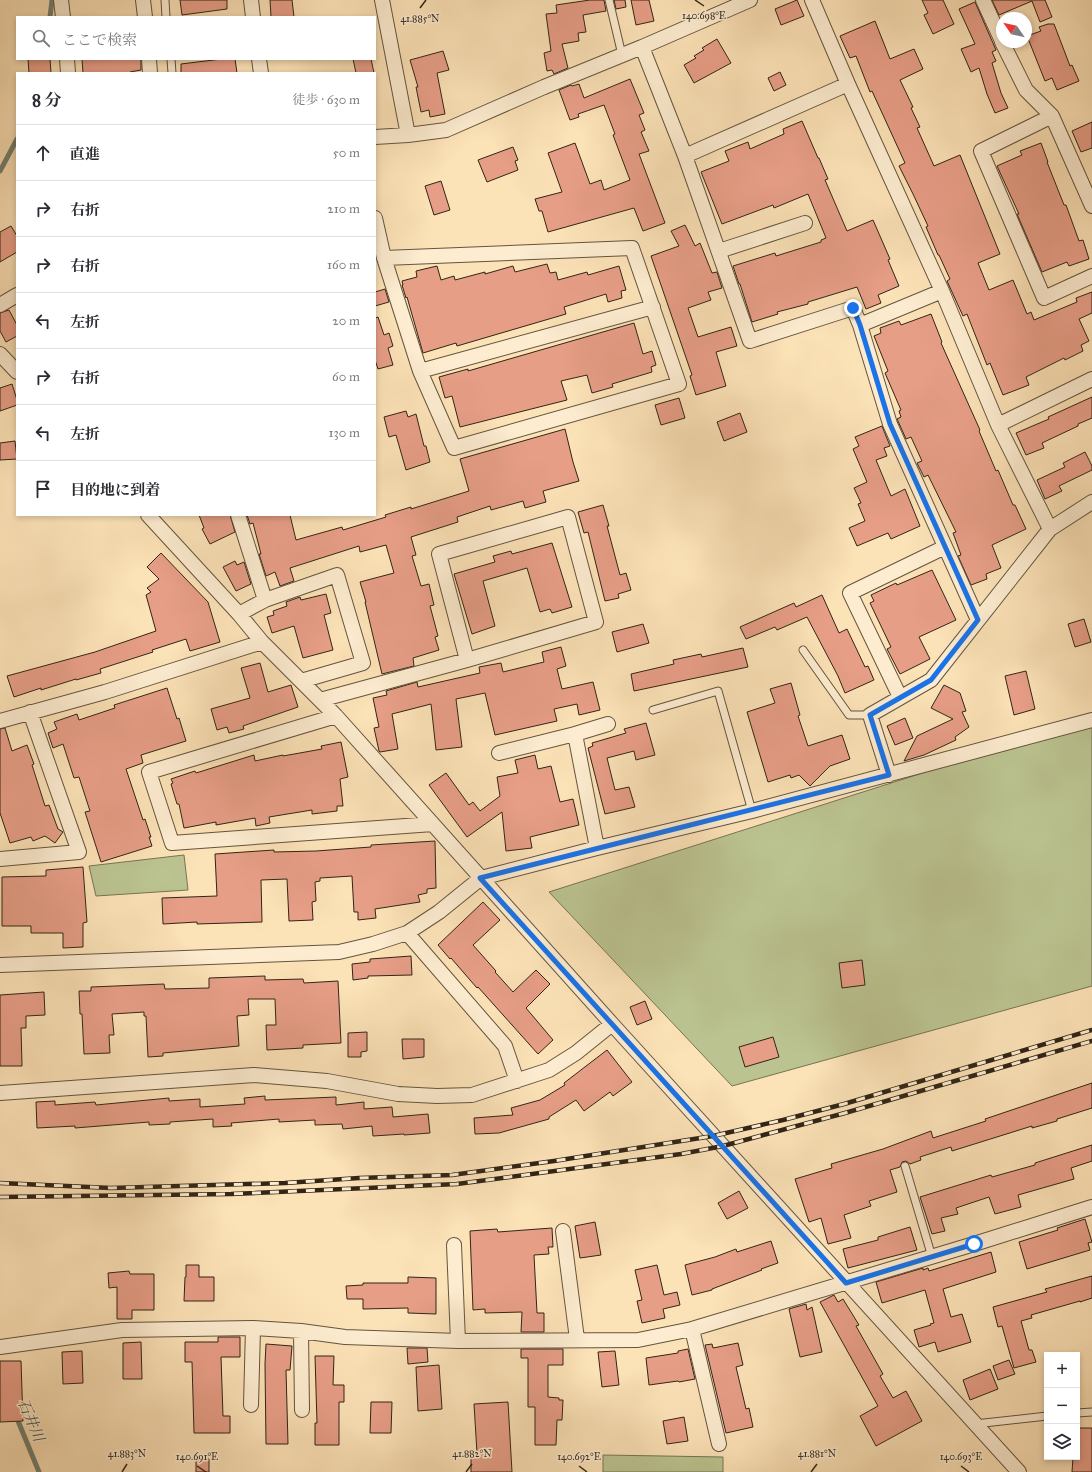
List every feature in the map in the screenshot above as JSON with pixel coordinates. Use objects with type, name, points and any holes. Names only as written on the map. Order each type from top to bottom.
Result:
[{"type":"street","points":[[61,0],[63,16]]},
{"type":"street","points":[[143,0],[145,16]]},
{"type":"street","points":[[250,0],[253,16]]},
{"type":"street","points":[[382,0],[408,135]]},
{"type":"street","points":[[812,0],[848,84],[942,291],[998,425],[1050,530]]},
{"type":"street","points":[[983,0],[996,29]]},
{"type":"street","points":[[376,136],[408,135],[446,130],[544,87],[642,47],[745,1]]},
{"type":"street","points":[[642,47],[685,156],[750,341],[853,308],[860,325],[890,424],[978,620]]},
{"type":"street","points":[[1005,48],[1026,90],[1052,116],[1092,206]]},
{"type":"street","points":[[67,60],[68,72]]},
{"type":"street","points":[[149,60],[150,72]]},
{"type":"street","points":[[259,60],[261,72]]},
{"type":"street","points":[[685,156],[848,84]]},
{"type":"street","points":[[1052,116],[981,151],[1044,298],[1092,276]]},
{"type":"street","points":[[376,222],[384,258],[420,371],[454,448],[679,384],[632,248],[384,258]]},
{"type":"street","points":[[719,251],[805,223]]},
{"type":"street","points":[[860,325],[942,291]]},
{"type":"street","points":[[0,305],[16,296]]},
{"type":"street","points":[[420,371],[653,307]]},
{"type":"street","points":[[0,354],[16,371]]},
{"type":"street","points":[[998,425],[1092,379]]},
{"type":"street","points":[[889,775],[870,715],[931,680],[1050,530],[1092,502]]},
{"type":"street","points":[[149,516],[239,614],[262,642],[336,716],[480,878],[1019,1472]]},
{"type":"street","points":[[238,516],[265,600]]},
{"type":"street","points":[[320,700],[467,660],[596,622],[568,517],[440,554],[467,660]]},
{"type":"street","points":[[900,697],[850,593],[945,547]]},
{"type":"street","points":[[239,614],[265,600],[337,575],[363,663],[301,681]]},
{"type":"street","points":[[0,721],[105,692],[262,642]]},
{"type":"street","points":[[0,859],[79,852],[30,712]]},
{"type":"street","points":[[336,716],[149,772],[172,843],[433,824]]},
{"type":"street","points":[[0,965],[339,952],[373,944],[407,933],[439,912],[480,878],[752,811],[1092,720]]},
{"type":"street","points":[[499,753],[608,724]]},
{"type":"street","points":[[575,734],[597,848]]},
{"type":"street","points":[[407,933],[505,1046],[517,1081]]},
{"type":"street","points":[[0,1093],[254,1075],[327,1081],[398,1094],[437,1096],[472,1095],[549,1070],[576,1053],[612,1024]]},
{"type":"street","points":[[0,1347],[122,1330],[253,1328],[300,1331],[345,1337],[458,1341],[577,1339],[638,1340],[692,1329],[1092,1207]]},
{"type":"street","points":[[563,1231],[577,1339]]},
{"type":"street","points":[[454,1245],[458,1341]]},
{"type":"street","points":[[251,1405],[253,1328]]},
{"type":"street","points":[[692,1329],[719,1444]]},
{"type":"street","points":[[300,1331],[302,1410]]},
{"type":"lane","points":[[164,0],[166,16]]},
{"type":"lane","points":[[609,0],[622,55]]},
{"type":"lane","points":[[170,60],[172,72]]},
{"type":"lane","points":[[803,650],[849,715],[870,715]]},
{"type":"lane","points":[[653,710],[718,691],[752,811]]},
{"type":"lane","points":[[905,1166],[932,1257]]},
{"type":"lane","points":[[1080,1413],[1092,1412]]},
{"type":"lane","points":[[975,1424],[1044,1416]]},
{"type":"green space","points":[[1092,719],[1092,986],[732,1086],[549,892]]},
{"type":"green space","points":[[184,855],[188,890],[96,896],[89,866]]},
{"type":"green space","points":[[603,1455],[723,1457],[723,1472],[603,1472]]},
{"type":"building","points":[[180,0],[227,0],[227,9],[182,15]]},
{"type":"building","points":[[270,0],[292,0],[294,16],[271,16]]},
{"type":"building","points":[[590,0],[604,0],[606,11],[583,15],[586,32],[578,33],[579,41],[562,44],[568,68],[554,74],[552,70],[547,71],[544,53],[551,51],[546,14],[557,13],[556,5]]},
{"type":"building","points":[[614,0],[625,0],[626,7],[616,9]]},
{"type":"building","points":[[631,0],[649,0],[654,21],[636,25]]},
{"type":"building","points":[[797,0],[804,16],[781,25],[775,9]]},
{"type":"building","points":[[922,0],[943,0],[954,24],[933,34],[924,15],[928,13]]},
{"type":"building","points":[[992,0],[1045,0],[1052,17],[1040,22],[1032,1],[1006,12],[998,12]]},
{"type":"building","points":[[975,2],[996,50],[992,52],[996,61],[992,63],[1001,93],[1008,108],[995,113],[979,68],[971,72],[961,49],[975,44],[959,9]]},
{"type":"building","points":[[875,21],[890,59],[914,49],[923,69],[900,80],[913,107],[911,108],[920,127],[917,128],[934,166],[960,155],[1000,254],[978,263],[989,290],[1013,280],[1027,314],[1031,312],[1034,320],[1077,302],[1076,298],[1092,292],[1092,313],[1079,319],[1089,341],[1081,345],[1083,351],[1065,360],[1064,358],[1026,377],[1029,385],[1003,395],[990,363],[987,365],[967,314],[963,316],[947,281],[950,279],[926,227],[928,226],[899,166],[905,163],[872,91],[870,92],[856,56],[850,58],[840,36]]},
{"type":"building","points":[[1054,24],[1070,66],[1072,65],[1079,81],[1057,90],[1052,78],[1045,81],[1032,48],[1032,34],[1041,31],[1039,27]]},
{"type":"building","points":[[717,39],[731,63],[694,83],[684,65],[696,58],[694,56],[704,50],[702,48]]},
{"type":"building","points":[[443,51],[449,70],[437,73],[445,114],[430,117],[429,110],[421,112],[416,87],[418,87],[410,60]]},
{"type":"building","points":[[28,60],[50,60],[51,72],[29,72]]},
{"type":"building","points":[[82,60],[141,60],[141,70],[130,72],[83,72]]},
{"type":"building","points":[[214,60],[235,60],[237,72],[181,72],[181,64]]},
{"type":"building","points":[[353,60],[371,60],[374,72],[356,72]]},
{"type":"building","points":[[780,72],[786,85],[774,91],[768,78]]},
{"type":"building","points":[[630,79],[644,113],[639,115],[645,130],[641,132],[649,151],[639,154],[665,223],[643,231],[634,208],[548,232],[542,211],[539,211],[535,199],[562,192],[548,153],[575,143],[590,184],[601,180],[604,190],[630,180],[613,135],[615,134],[604,105],[578,114],[579,117],[570,120],[559,90],[571,85],[579,84],[584,98]]},
{"type":"building","points":[[802,121],[828,179],[825,180],[847,231],[873,220],[890,259],[888,260],[899,286],[878,295],[881,303],[866,309],[857,287],[808,302],[808,304],[777,312],[778,314],[752,322],[733,266],[775,253],[776,256],[821,242],[821,240],[826,238],[808,194],[774,208],[773,205],[722,224],[701,172],[729,161],[725,151],[748,142],[750,149],[784,134],[783,129]]},
{"type":"building","points":[[1092,122],[1092,148],[1081,152],[1072,131]]},
{"type":"building","points":[[1041,143],[1064,205],[1066,205],[1079,241],[1083,240],[1089,259],[1069,266],[1067,262],[1042,272],[1017,214],[1019,214],[997,166],[1022,155],[1020,151]]},
{"type":"building","points":[[513,147],[518,160],[515,161],[518,170],[487,182],[478,160]]},
{"type":"building","points":[[441,181],[450,210],[434,215],[425,186]]},
{"type":"building","points":[[685,225],[695,246],[700,243],[712,273],[717,272],[722,288],[708,292],[711,300],[688,308],[698,337],[731,327],[737,346],[716,352],[726,386],[696,395],[690,376],[692,375],[651,256],[679,246],[671,231]]},
{"type":"building","points":[[11,226],[16,234],[16,253],[0,262],[0,232]]},
{"type":"building","points":[[547,264],[550,273],[556,272],[558,280],[587,272],[588,275],[619,266],[626,290],[621,291],[622,298],[608,302],[606,294],[564,307],[566,314],[457,346],[456,343],[423,353],[402,281],[417,277],[416,271],[437,266],[441,280],[454,276],[455,280],[485,272],[485,274],[513,266],[515,272]]},
{"type":"building","points":[[385,289],[389,302],[376,306],[376,292]]},
{"type":"building","points":[[9,310],[16,323],[16,337],[6,342],[0,331],[0,313]]},
{"type":"building","points":[[931,314],[942,342],[941,343],[980,430],[979,431],[996,471],[998,470],[1013,505],[1015,505],[1026,529],[992,545],[1001,568],[986,574],[987,579],[971,585],[958,556],[961,555],[953,533],[956,532],[928,475],[924,477],[917,463],[922,461],[911,437],[906,439],[897,419],[901,417],[899,411],[901,410],[885,373],[888,371],[874,336],[881,333],[880,328],[899,321],[901,325]]},
{"type":"building","points":[[378,317],[384,335],[389,333],[393,346],[388,348],[393,365],[378,369],[376,363],[376,318]]},
{"type":"building","points":[[634,323],[643,354],[652,351],[656,365],[651,367],[652,372],[612,384],[613,387],[592,393],[587,375],[561,381],[567,400],[460,427],[452,396],[445,398],[439,377],[468,369],[468,371]]},
{"type":"building","points":[[12,384],[16,397],[16,405],[0,411],[0,388]]},
{"type":"building","points":[[1092,397],[1092,418],[1042,443],[1044,448],[1026,455],[1016,433],[1049,419],[1048,417]]},
{"type":"building","points":[[679,398],[685,418],[661,425],[655,405]]},
{"type":"building","points":[[406,411],[408,417],[416,414],[424,446],[426,446],[430,462],[406,470],[396,435],[389,437],[384,417]]},
{"type":"building","points":[[740,413],[747,432],[724,441],[717,422]]},
{"type":"building","points":[[882,426],[890,446],[884,448],[887,456],[876,460],[891,496],[905,489],[920,526],[891,539],[888,533],[857,546],[849,528],[865,521],[858,504],[861,503],[854,488],[867,482],[853,449],[859,446],[855,437]]},
{"type":"building","points":[[565,429],[579,481],[543,491],[546,502],[525,508],[523,501],[491,510],[490,506],[457,517],[458,522],[411,537],[416,555],[412,556],[421,586],[429,584],[434,605],[430,606],[438,636],[435,637],[439,650],[413,658],[414,666],[382,674],[360,582],[394,573],[386,545],[360,552],[359,546],[290,568],[294,581],[280,586],[275,572],[266,576],[259,554],[261,554],[253,523],[250,524],[247,516],[290,516],[296,540],[342,527],[343,530],[386,517],[385,515],[411,507],[411,509],[469,491],[460,459]]},
{"type":"building","points":[[15,441],[16,459],[0,460],[0,443]]},
{"type":"building","points":[[1085,452],[1092,466],[1092,470],[1059,486],[1062,491],[1045,499],[1037,480],[1065,467],[1063,463]]},
{"type":"building","points":[[603,505],[620,575],[626,573],[631,590],[618,594],[619,598],[605,601],[588,532],[584,533],[578,512]]},
{"type":"building","points":[[199,516],[230,516],[235,532],[210,544],[202,529],[204,528]]},
{"type":"building","points":[[552,543],[572,607],[552,613],[550,609],[540,612],[527,568],[483,581],[495,626],[472,634],[454,574],[495,562],[493,556],[511,551],[512,554]]},
{"type":"building","points":[[161,553],[208,602],[220,642],[190,651],[186,639],[152,650],[153,652],[100,669],[101,673],[41,690],[41,688],[14,697],[7,676],[95,652],[156,631],[146,595],[151,592],[147,588],[159,579],[147,567]]},
{"type":"building","points":[[235,561],[237,565],[244,562],[251,584],[236,591],[223,567]]},
{"type":"building","points":[[932,570],[956,620],[919,637],[930,659],[900,674],[887,649],[891,647],[870,603],[874,601],[871,595],[896,583],[897,585]]},
{"type":"building","points":[[326,594],[331,613],[324,615],[333,650],[303,658],[294,626],[272,633],[267,617],[274,615],[273,611],[287,606],[286,602],[300,597],[301,600]]},
{"type":"building","points":[[822,595],[839,633],[847,629],[865,667],[868,666],[874,680],[845,693],[838,676],[807,617],[777,630],[775,627],[746,639],[740,627],[794,603],[796,607]]},
{"type":"building","points":[[1084,619],[1091,642],[1075,647],[1068,624]]},
{"type":"building","points":[[643,624],[649,643],[617,652],[612,632]]},
{"type":"building","points":[[561,647],[566,666],[557,669],[562,689],[593,682],[600,710],[579,715],[577,704],[554,709],[557,721],[495,735],[485,693],[456,699],[462,747],[436,750],[431,704],[392,714],[398,749],[379,751],[374,728],[379,727],[373,698],[387,695],[386,691],[417,682],[418,687],[480,673],[479,667],[501,663],[503,672],[544,662],[542,652]]},
{"type":"building","points":[[743,648],[748,667],[634,691],[631,674],[674,664],[673,660],[701,654],[702,657]]},
{"type":"building","points":[[260,663],[268,692],[291,685],[298,707],[243,726],[244,729],[229,733],[227,727],[217,730],[211,709],[250,698],[241,668]]},
{"type":"building","points":[[1026,671],[1035,709],[1014,715],[1005,676]]},
{"type":"building","points":[[791,683],[800,715],[798,716],[808,746],[842,735],[850,759],[830,766],[810,786],[799,775],[791,778],[790,775],[768,782],[747,712],[775,703],[770,689]]},
{"type":"building","points":[[944,685],[960,693],[966,711],[962,712],[969,727],[955,737],[956,740],[924,755],[904,761],[917,736],[953,719],[931,708]]},
{"type":"building","points":[[167,688],[186,741],[141,755],[143,763],[126,769],[143,820],[145,819],[151,837],[149,837],[152,846],[101,862],[85,812],[90,811],[79,777],[74,778],[63,744],[53,748],[48,733],[57,729],[54,722],[77,714],[79,720],[115,708],[114,705]]},
{"type":"building","points":[[905,718],[913,738],[895,745],[887,726]]},
{"type":"building","points":[[646,723],[655,755],[636,760],[634,751],[607,758],[615,790],[629,787],[635,807],[605,814],[588,748],[593,746],[592,743],[626,733],[624,729]]},
{"type":"building","points":[[5,728],[12,751],[27,745],[34,764],[32,765],[45,806],[49,805],[58,829],[63,832],[55,843],[45,836],[33,841],[31,837],[10,843],[0,813],[0,729]]},
{"type":"building","points":[[341,742],[348,777],[340,779],[343,806],[337,806],[337,811],[312,814],[312,810],[269,817],[270,823],[256,826],[255,818],[216,825],[216,822],[184,828],[179,804],[177,804],[171,779],[254,755],[255,761],[322,749],[321,746]]},
{"type":"building","points":[[535,755],[538,769],[551,766],[560,802],[573,799],[579,825],[530,837],[532,848],[506,851],[502,812],[467,837],[429,785],[446,773],[469,805],[473,802],[480,811],[500,796],[497,777],[518,773],[515,760]]},
{"type":"building","points":[[435,841],[436,888],[427,889],[427,893],[418,895],[420,902],[375,909],[376,918],[358,920],[358,912],[354,912],[352,876],[320,878],[320,881],[315,882],[316,901],[312,902],[313,920],[289,921],[287,879],[261,880],[262,922],[197,924],[197,922],[163,924],[162,898],[217,896],[215,854],[274,850],[274,852],[316,851],[371,847],[371,845]]},
{"type":"building","points":[[83,867],[87,922],[83,923],[83,947],[63,948],[63,933],[31,933],[31,926],[2,926],[2,877],[46,876],[46,870]]},
{"type":"building","points":[[483,902],[500,920],[473,945],[496,971],[495,972],[513,992],[536,970],[550,984],[526,1008],[553,1040],[538,1054],[438,945]]},
{"type":"building","points":[[411,956],[412,975],[368,976],[368,978],[353,980],[352,964],[370,962],[370,959]]},
{"type":"building","points":[[862,960],[865,985],[842,988],[839,963]]},
{"type":"building","points":[[265,976],[265,980],[303,979],[304,983],[338,981],[341,1043],[303,1045],[303,1048],[267,1050],[266,1025],[276,1025],[275,999],[248,999],[249,1015],[237,1016],[239,1046],[163,1053],[163,1056],[148,1057],[146,1016],[144,1016],[144,1012],[112,1014],[114,1035],[109,1035],[110,1053],[84,1054],[79,991],[91,991],[91,987],[164,984],[165,989],[209,988],[209,978]]},
{"type":"building","points":[[44,992],[45,1015],[26,1016],[26,1028],[21,1028],[22,1066],[0,1066],[0,995]]},
{"type":"building","points":[[645,1001],[652,1019],[637,1025],[630,1007]]},
{"type":"building","points":[[367,1032],[367,1051],[361,1052],[361,1057],[348,1057],[348,1033]]},
{"type":"building","points":[[773,1037],[779,1057],[745,1067],[739,1047]]},
{"type":"building","points":[[402,1039],[424,1039],[424,1057],[403,1059]]},
{"type":"building","points":[[607,1050],[632,1082],[613,1096],[610,1092],[584,1111],[576,1100],[549,1117],[549,1119],[499,1133],[475,1134],[474,1118],[513,1115],[511,1108],[540,1100],[565,1085],[564,1083]]},
{"type":"building","points":[[1092,1083],[1092,1108],[1057,1119],[1057,1121],[1032,1128],[1032,1126],[952,1151],[951,1147],[920,1157],[921,1160],[910,1164],[906,1161],[902,1162],[900,1167],[890,1170],[897,1192],[869,1201],[871,1206],[844,1215],[851,1238],[828,1244],[821,1218],[809,1222],[795,1179],[832,1168],[831,1164],[883,1149],[931,1131],[933,1138],[986,1121],[985,1119]]},
{"type":"building","points":[[265,1096],[265,1100],[336,1097],[336,1105],[364,1102],[364,1109],[392,1107],[393,1117],[428,1114],[430,1133],[373,1136],[372,1126],[343,1129],[342,1124],[315,1125],[315,1120],[279,1122],[279,1119],[231,1123],[232,1126],[213,1127],[213,1119],[170,1122],[170,1124],[149,1125],[149,1122],[75,1128],[75,1126],[37,1128],[36,1102],[55,1101],[55,1105],[95,1102],[96,1105],[169,1098],[169,1101],[200,1099],[200,1107],[245,1104],[244,1098]]},
{"type":"building","points":[[1092,1145],[1092,1161],[1071,1168],[1074,1179],[1018,1195],[1021,1207],[995,1214],[989,1197],[956,1208],[958,1214],[941,1218],[945,1231],[932,1234],[920,1197],[991,1175],[992,1177],[1035,1165],[1035,1163]]},
{"type":"building","points":[[739,1191],[748,1208],[727,1219],[718,1203]]},
{"type":"building","points":[[1085,1219],[1092,1242],[1088,1243],[1090,1250],[1027,1269],[1019,1242],[1058,1230],[1057,1228]]},
{"type":"building","points":[[595,1222],[601,1255],[580,1258],[575,1226]]},
{"type":"building","points":[[910,1227],[917,1250],[848,1268],[843,1249],[878,1240],[878,1237]]},
{"type":"building","points":[[552,1228],[553,1247],[548,1247],[549,1254],[534,1255],[537,1313],[544,1313],[544,1332],[521,1332],[522,1312],[485,1313],[485,1309],[473,1310],[470,1231],[497,1229],[498,1232]]},
{"type":"building","points":[[771,1241],[778,1263],[712,1290],[692,1295],[685,1265],[715,1257],[736,1249],[737,1252]]},
{"type":"building","points":[[991,1252],[996,1272],[943,1289],[951,1317],[962,1314],[971,1342],[938,1352],[935,1342],[919,1347],[914,1330],[934,1323],[925,1290],[882,1303],[876,1282],[923,1268],[923,1270],[928,1268],[929,1271]]},
{"type":"building","points":[[186,1265],[199,1265],[199,1277],[214,1277],[214,1301],[184,1301]]},
{"type":"building","points":[[657,1265],[664,1295],[677,1292],[680,1305],[663,1309],[665,1318],[642,1323],[637,1301],[642,1300],[635,1270]]},
{"type":"building","points":[[129,1271],[130,1274],[154,1274],[154,1310],[132,1310],[132,1319],[117,1319],[117,1287],[109,1288],[108,1273]]},
{"type":"building","points":[[1092,1276],[1092,1298],[1031,1315],[1032,1318],[1021,1321],[1029,1350],[1032,1350],[1036,1362],[1014,1368],[1002,1326],[998,1327],[993,1307],[1047,1292],[1045,1289]]},
{"type":"building","points":[[408,1277],[436,1278],[436,1314],[408,1313],[408,1308],[363,1309],[363,1299],[347,1299],[346,1286],[363,1285],[363,1283],[408,1283]]},
{"type":"building","points":[[834,1295],[838,1302],[843,1299],[859,1325],[856,1326],[883,1374],[880,1376],[893,1398],[906,1391],[922,1421],[876,1446],[860,1416],[878,1406],[820,1302]]},
{"type":"building","points":[[806,1304],[807,1310],[812,1307],[822,1352],[800,1357],[789,1309]]},
{"type":"building","points":[[218,1337],[240,1337],[240,1357],[221,1357],[223,1416],[230,1416],[230,1433],[194,1433],[192,1362],[185,1362],[185,1342],[218,1342]]},
{"type":"building","points":[[141,1342],[142,1379],[123,1379],[123,1343]]},
{"type":"building","points":[[738,1343],[743,1365],[736,1367],[746,1409],[749,1408],[753,1427],[726,1433],[705,1345],[712,1344],[713,1348]]},
{"type":"building","points":[[266,1344],[292,1346],[290,1370],[286,1370],[288,1444],[266,1444]]},
{"type":"building","points":[[407,1348],[427,1348],[428,1362],[408,1364]]},
{"type":"building","points":[[521,1349],[563,1349],[563,1365],[548,1365],[548,1397],[563,1400],[562,1420],[557,1420],[556,1445],[535,1445],[535,1407],[528,1407],[528,1358],[521,1358]]},
{"type":"building","points":[[688,1349],[695,1379],[649,1385],[646,1358],[678,1353],[678,1351]]},
{"type":"building","points":[[82,1351],[83,1383],[63,1384],[62,1352]]},
{"type":"building","points":[[615,1351],[619,1385],[602,1387],[598,1352]]},
{"type":"building","points":[[315,1356],[334,1356],[333,1385],[344,1385],[344,1402],[339,1402],[339,1445],[315,1445],[315,1423],[317,1423]]},
{"type":"building","points":[[1009,1360],[1015,1374],[998,1380],[993,1366]]},
{"type":"building","points":[[0,1361],[21,1361],[23,1421],[0,1422]]},
{"type":"building","points":[[439,1365],[442,1409],[418,1411],[416,1367]]},
{"type":"building","points":[[990,1369],[998,1389],[970,1400],[963,1380]]},
{"type":"building","points":[[371,1402],[392,1402],[391,1433],[370,1433]]},
{"type":"building","points":[[508,1402],[512,1472],[471,1472],[471,1453],[477,1453],[474,1404]]},
{"type":"building","points":[[684,1417],[688,1441],[667,1444],[663,1421]]},
{"type":"building","points":[[1080,1428],[1092,1428],[1092,1472],[1072,1472],[1073,1460],[1080,1460]]},
{"type":"building","points":[[196,1459],[209,1459],[209,1472],[196,1472]]},
{"type":"waterway","name":"石井川","points":[[50,16],[52,0]]},
{"type":"waterway","name":"石井川","points":[[0,171],[16,141]]},
{"type":"waterway","name":"石井川","points":[[16,1416],[39,1472]]},
{"type":"railway","points":[[0,1183],[111,1188],[285,1183],[359,1178],[452,1175],[554,1161],[713,1136],[783,1120],[844,1104],[1092,1030]]},
{"type":"railway","points":[[0,1197],[231,1194],[457,1184],[681,1154],[723,1146],[845,1113],[1092,1041]]},
{"type":"route","points":[[853,308],[860,325],[890,424],[978,620],[931,680],[870,715],[889,775],[752,811],[480,878],[846,1283],[974,1244]]}]
